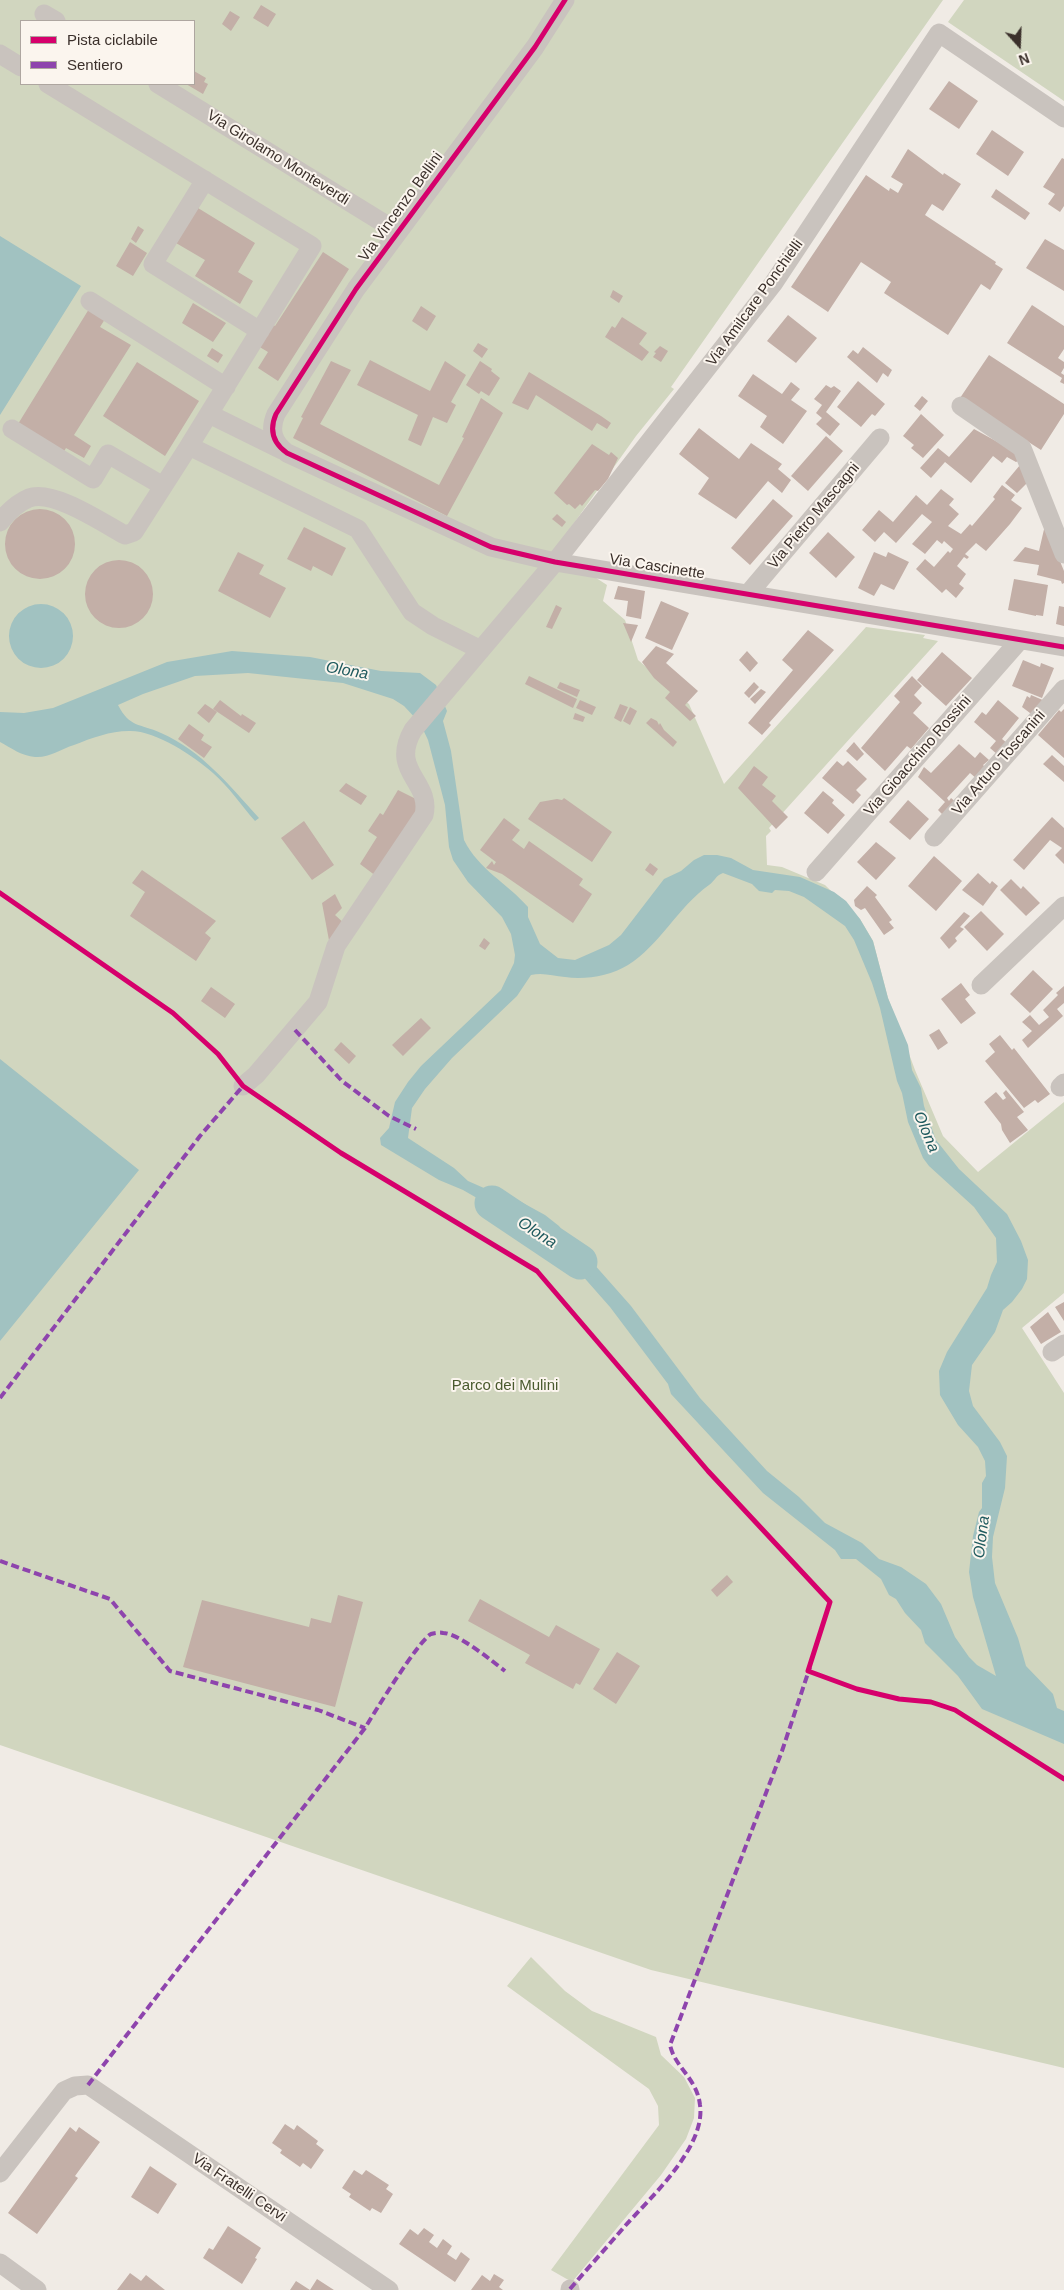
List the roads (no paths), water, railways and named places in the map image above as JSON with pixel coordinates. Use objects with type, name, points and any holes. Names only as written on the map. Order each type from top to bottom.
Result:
[{"type":"street","name":"Via Vincenzo Bellini","points":[[273,436],[273,421],[276,414],[356,289],[529,54],[566,0]]},
{"type":"street","name":"Via Amilcare Ponchielli","points":[[250,1080],[318,1002],[336,946],[424,816],[426,806],[424,797],[409,770],[404,751],[413,730],[555,562],[773,284],[939,33],[1064,118]]},
{"type":"street","points":[[0,54],[20,66]]},
{"type":"street","points":[[0,522],[9,510],[30,497],[57,498],[125,535],[134,532],[190,446],[312,246],[50,85]]},
{"type":"street","name":"Via Girolamo Monteverdi","points":[[160,85],[398,232]]},
{"type":"street","points":[[204,180],[153,264],[260,331]]},
{"type":"street","points":[[90,301],[226,387]]},
{"type":"street","points":[[961,406],[1022,448],[1064,554]]},
{"type":"street","points":[[209,414],[288,453]]},
{"type":"street","points":[[12,429],[93,479],[108,454],[164,486]]},
{"type":"street","name":"Via Cascinette","points":[[273,436],[281,449],[288,453],[491,547],[555,562],[1064,647]]},
{"type":"street","name":"Via Pietro Mascagni","points":[[748,594],[880,438]]},
{"type":"street","points":[[190,446],[358,529],[412,612],[433,626],[481,650]]},
{"type":"street","name":"Via Gioacchino Rossini","points":[[816,872],[1020,640]]},
{"type":"street","name":"Via Arturo Toscanini","points":[[934,837],[1064,689]]},
{"type":"street","points":[[982,985],[1064,906]]},
{"type":"street","name":"Via Fratelli Cervi","points":[[0,2173],[64,2091],[75,2086],[88,2085],[389,2290]]},
{"type":"street","points":[[0,2263],[37,2290]]},
{"type":"water","points":[[0,236],[81,286],[0,415]]},
{"type":"water","points":[[41,604],[53,606],[64,613],[71,624],[73,636],[71,648],[64,659],[53,666],[41,668],[29,666],[18,659],[11,648],[9,636],[11,624],[18,613],[29,606]]},
{"type":"water","points":[[232,651],[310,657],[381,671],[420,673],[436,685],[447,711],[443,721],[451,751],[464,840],[477,860],[528,907],[528,917],[540,944],[558,958],[575,960],[609,945],[621,935],[664,879],[681,871],[694,860],[704,855],[731,858],[753,870],[800,877],[834,892],[846,901],[860,919],[873,941],[888,998],[908,1045],[912,1070],[921,1088],[924,1106],[936,1140],[959,1169],[1007,1214],[1021,1241],[1028,1260],[1027,1279],[1022,1289],[1003,1310],[995,1332],[972,1365],[969,1391],[973,1406],[1000,1442],[1007,1456],[1005,1488],[993,1537],[992,1557],[995,1583],[1018,1638],[1026,1666],[1053,1694],[1057,1708],[1064,1711],[1064,1744],[982,1709],[958,1676],[925,1643],[921,1630],[905,1613],[896,1599],[889,1595],[881,1579],[856,1559],[841,1559],[835,1550],[763,1493],[671,1394],[668,1384],[610,1307],[573,1265],[543,1236],[463,1190],[439,1180],[381,1145],[380,1138],[389,1128],[395,1102],[408,1082],[421,1066],[501,990],[514,963],[515,955],[511,934],[502,917],[468,882],[453,860],[449,847],[445,805],[428,740],[420,723],[404,706],[393,699],[343,683],[248,673],[195,676],[118,705],[131,721],[176,740],[202,759],[226,781],[259,818],[255,821],[224,784],[205,766],[174,745],[150,735],[122,731],[88,740],[40,757],[26,755],[0,742],[0,712],[24,713],[53,708],[167,662]],"holes":[[[723,873],[752,884],[759,891],[772,893],[775,890],[789,891],[804,897],[845,926],[854,940],[872,983],[908,1122],[923,1158],[929,1166],[974,1207],[996,1238],[997,1262],[987,1288],[947,1352],[939,1371],[940,1395],[958,1425],[978,1447],[985,1461],[986,1476],[982,1483],[982,1508],[979,1512],[973,1536],[969,1572],[973,1597],[996,1676],[977,1665],[969,1657],[955,1637],[941,1604],[926,1584],[901,1567],[879,1559],[862,1543],[825,1523],[799,1497],[767,1471],[700,1398],[631,1306],[559,1226],[545,1215],[503,1192],[493,1192],[468,1181],[454,1168],[408,1138],[412,1108],[425,1089],[452,1058],[517,996],[531,975],[544,974],[581,978],[597,976],[621,969],[649,948],[688,904],[720,874]]]},
{"type":"water","points":[[0,1059],[139,1170],[0,1341]]},
{"type":"waterway","name":"Olona","points":[[492,1203],[580,1262]]},
{"type":"park label","name":"Parco dei Mulini","points":[[505,1386]]}]
